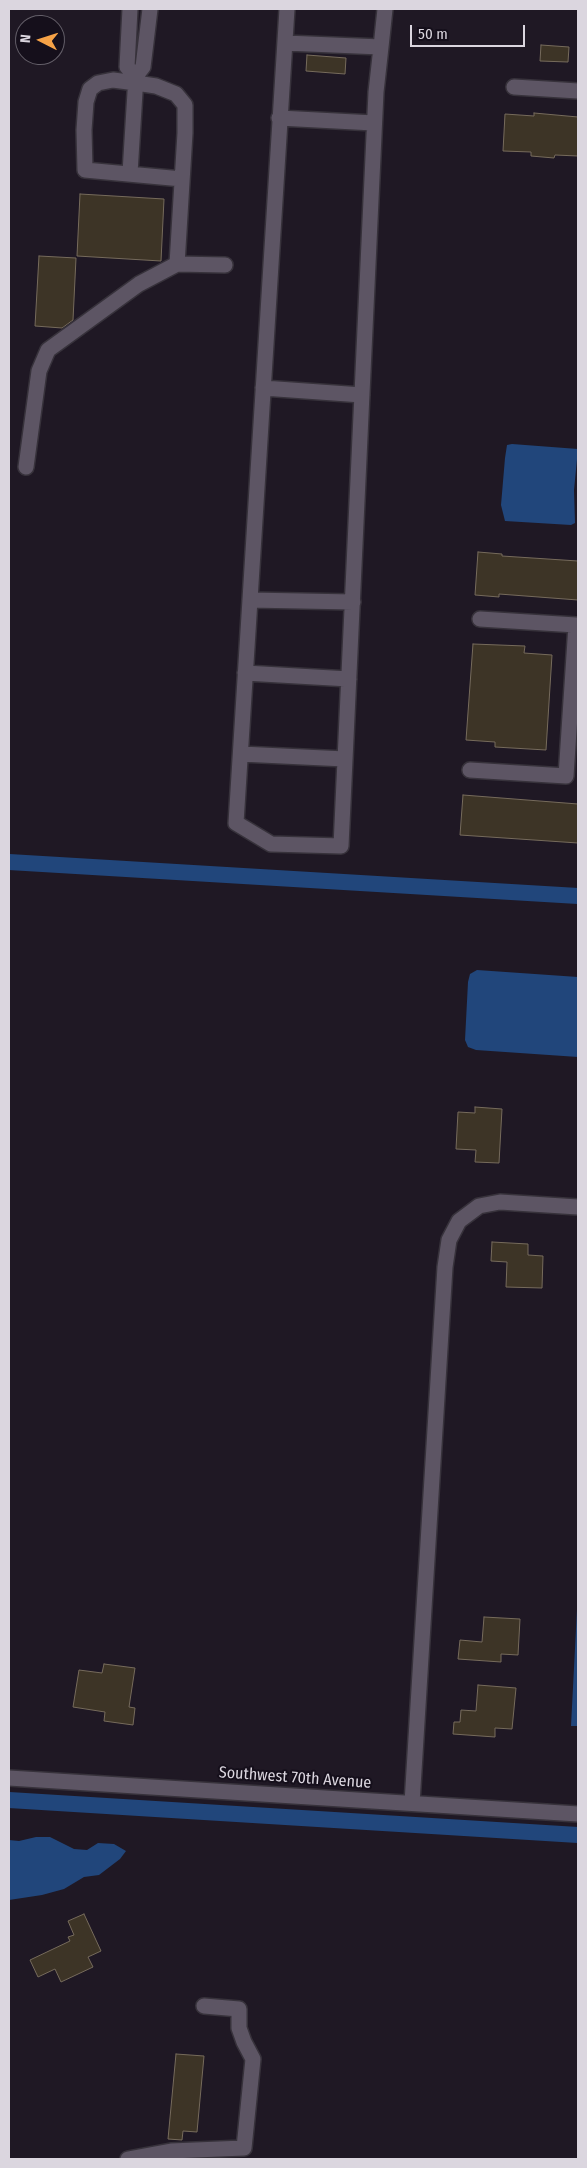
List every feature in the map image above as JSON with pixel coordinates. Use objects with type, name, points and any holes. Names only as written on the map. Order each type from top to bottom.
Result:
[{"type":"street","points":[[130,9],[127,67],[136,79]]},
{"type":"street","points":[[130,173],[136,79],[143,67],[150,9]]},
{"type":"street","points":[[287,9],[236,823],[271,844],[342,846],[374,123],[385,9]]},
{"type":"street","points":[[285,43],[381,47]]},
{"type":"street","points":[[177,264],[182,179],[185,105],[176,94],[136,79],[112,80],[98,83],[90,89],[86,102],[84,130],[85,170],[182,179]]},
{"type":"street","points":[[514,87],[578,91]]},
{"type":"street","points":[[279,118],[374,123]]},
{"type":"street","points":[[26,466],[39,371],[48,350],[139,284],[177,264],[225,265]]},
{"type":"street","points":[[263,388],[362,395]]},
{"type":"street","points":[[250,600],[353,602]]},
{"type":"street","points":[[470,770],[572,776],[577,626],[480,619]]},
{"type":"street","points":[[246,673],[349,679]]},
{"type":"street","points":[[241,754],[345,759]]},
{"type":"street","points":[[412,1803],[445,1267],[449,1240],[459,1221],[480,1206],[500,1202],[578,1207]]},
{"type":"street","name":"Southwest 70th Avenue","points":[[9,1778],[578,1814]]},
{"type":"street","points":[[128,2159],[171,2151],[244,2148],[253,2059],[239,2028],[239,2009],[204,2006]]},
{"type":"water","points":[[507,445],[578,449],[574,490],[575,523],[571,525],[505,521],[501,505],[505,458]]},
{"type":"water","points":[[477,970],[578,977],[578,1057],[476,1050],[468,1047],[465,1040],[468,982],[470,974]]},
{"type":"water","points":[[578,1590],[578,1726],[571,1726]]},
{"type":"water","points":[[36,1837],[50,1837],[74,1849],[87,1850],[98,1843],[114,1844],[126,1851],[120,1859],[99,1875],[84,1877],[64,1889],[42,1895],[9,1900],[9,1840],[19,1841]]},
{"type":"building","points":[[541,45],[569,47],[568,62],[540,61]]},
{"type":"building","points":[[307,55],[346,58],[345,74],[306,71]]},
{"type":"building","points":[[534,113],[578,117],[578,156],[555,155],[554,158],[531,156],[531,152],[503,151],[505,114],[534,116]]},
{"type":"building","points":[[80,194],[164,199],[161,261],[77,256]]},
{"type":"building","points":[[39,256],[76,258],[73,320],[62,328],[35,326]]},
{"type":"building","points":[[478,552],[502,554],[502,556],[578,561],[578,600],[499,594],[499,597],[475,595]]},
{"type":"building","points":[[473,644],[525,646],[524,653],[552,655],[546,750],[495,747],[495,742],[466,740]]},
{"type":"building","points":[[463,795],[578,804],[578,843],[460,835]]},
{"type":"building","points":[[475,1107],[502,1109],[499,1163],[475,1162],[476,1150],[456,1149],[458,1112],[475,1113]]},
{"type":"building","points":[[492,1242],[528,1244],[528,1255],[543,1256],[542,1288],[506,1287],[507,1262],[491,1261]]},
{"type":"building","points":[[484,1617],[520,1619],[518,1655],[501,1654],[501,1662],[458,1659],[460,1640],[482,1642]]},
{"type":"building","points":[[104,1664],[135,1668],[129,1707],[135,1708],[133,1725],[104,1721],[105,1712],[73,1707],[79,1670],[102,1673]]},
{"type":"building","points":[[478,1685],[516,1688],[512,1729],[495,1728],[495,1737],[453,1734],[454,1722],[460,1722],[461,1710],[476,1711]]},
{"type":"building","points":[[84,1914],[101,1951],[88,1957],[93,1967],[61,1982],[55,1969],[38,1977],[30,1960],[70,1941],[68,1937],[74,1935],[68,1921]]},
{"type":"building","points":[[176,2054],[204,2056],[197,2132],[183,2131],[182,2140],[168,2139]]},
{"type":"waterway","points":[[9,862],[578,896]]},
{"type":"waterway","points":[[9,1800],[578,1835]]}]
